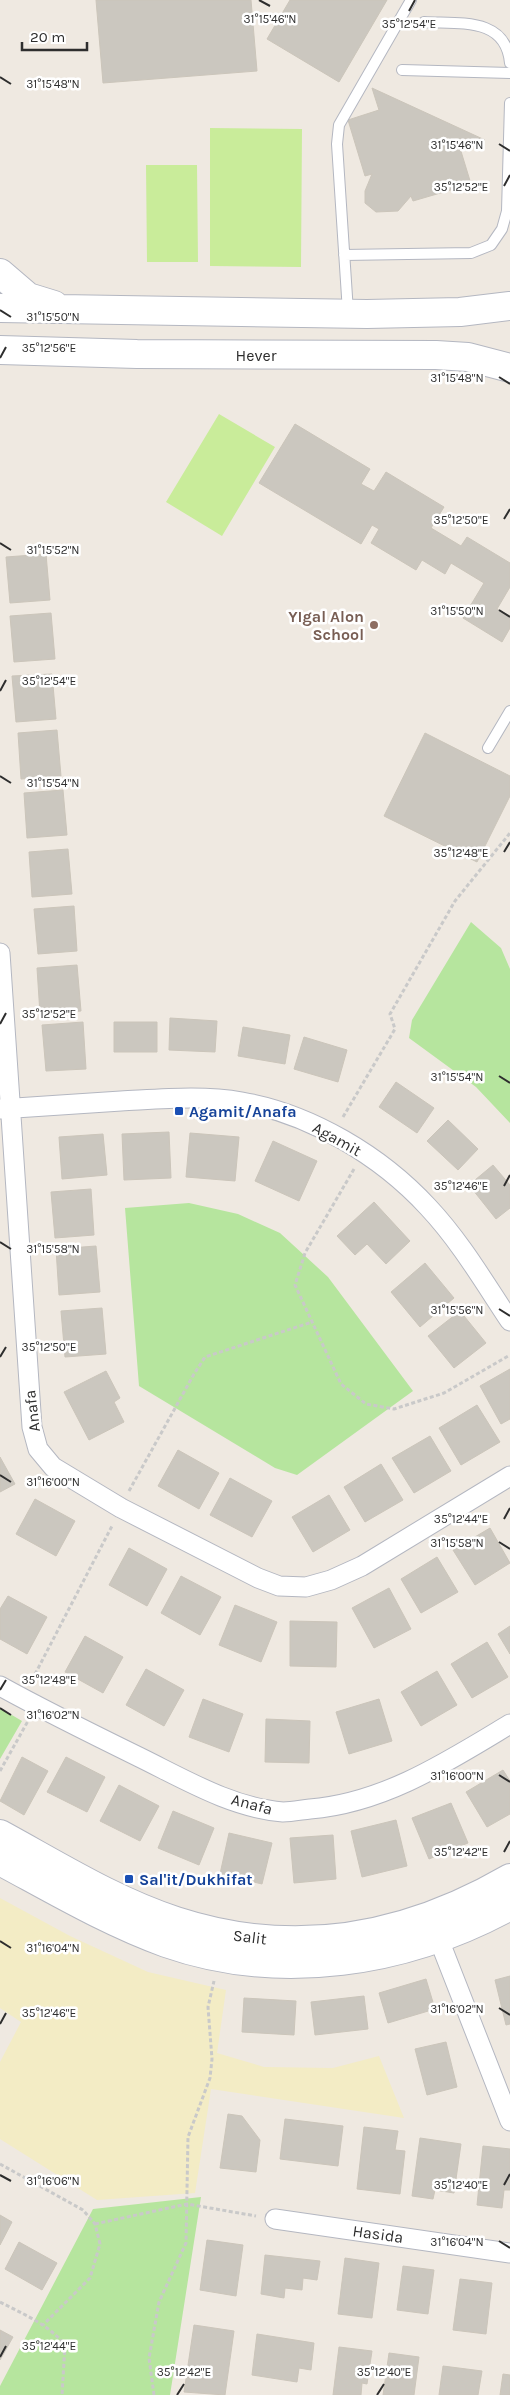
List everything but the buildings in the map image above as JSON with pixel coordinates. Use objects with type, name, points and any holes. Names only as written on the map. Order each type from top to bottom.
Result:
[{"type":"street","points":[[0,273],[28,297],[70,310]]},
{"type":"street","points":[[0,308],[349,314],[436,313],[510,306]]},
{"type":"street","name":"Hever","points":[[0,350],[156,354],[436,355],[468,357],[510,368]]},
{"type":"street","name":"Anafa","points":[[0,953],[6,1109],[32,1426],[38,1449],[54,1467],[121,1508],[258,1578],[279,1586],[306,1587],[331,1580],[362,1566],[510,1476]]},
{"type":"street","name":"Agamit","points":[[6,1109],[205,1098],[242,1102],[276,1109],[333,1135],[364,1153],[404,1184],[446,1227],[510,1320]]},
{"type":"street","name":"Anafa","points":[[0,1686],[207,1790],[247,1805],[284,1812],[328,1808],[366,1799],[407,1782],[452,1759],[510,1724]]},
{"type":"street","name":"Salit","points":[[0,1834],[116,1896],[175,1921],[244,1937],[324,1940],[368,1934],[410,1924],[456,1933],[510,1906]]},
{"type":"street","name":"Salit","points":[[0,1861],[75,1902],[133,1930],[168,1943],[220,1956],[283,1964],[326,1963],[372,1957],[417,1946],[434,1928],[475,1898],[510,1878]]},
{"type":"street","points":[[434,1928],[510,2121]]},
{"type":"street","name":"Hasida","points":[[275,2219],[510,2253]]},
{"type":"lane","points":[[349,314],[336,144],[339,124],[411,0]]},
{"type":"lane","points":[[424,22],[479,25],[495,32],[503,38],[509,48],[510,63]]},
{"type":"lane","points":[[402,70],[510,73]]},
{"type":"lane","points":[[344,255],[471,253],[490,245],[502,229],[507,211],[510,103]]},
{"type":"lane","points":[[488,748],[510,711]]},
{"type":"path","points":[[333,1135],[395,1030],[390,1014],[455,901],[510,833]]},
{"type":"path","points":[[364,1153],[305,1253],[295,1285],[341,1384],[366,1404],[394,1409],[444,1393],[510,1354]]},
{"type":"path","points":[[0,1771],[29,1702],[121,1508],[205,1357],[312,1322]]},
{"type":"path","points":[[154,2395],[149,2358],[152,2334],[159,2302],[186,2243],[188,2137],[210,2078],[212,2059],[208,2007],[220,1956]]},
{"type":"path","points":[[0,2164],[83,2210],[95,2224],[100,2244],[98,2258],[90,2278],[43,2325]]},
{"type":"path","points":[[95,2224],[188,2204],[275,2219]]},
{"type":"path","points":[[0,2302],[43,2325],[56,2334],[65,2346],[62,2395]]},
{"type":"green space","points":[[210,128],[302,129],[301,267],[210,266]]},
{"type":"green space","points":[[146,165],[197,165],[198,262],[147,262]]},
{"type":"green space","points":[[219,414],[275,447],[222,536],[166,502]]},
{"type":"green space","points":[[471,922],[501,948],[510,969],[510,1123],[476,1087],[409,1038],[412,1020]]},
{"type":"green space","points":[[189,1203],[238,1214],[280,1233],[328,1277],[413,1391],[297,1475],[275,1468],[139,1386],[125,1208]]},
{"type":"green space","points":[[0,1708],[22,1721],[0,1759]]},
{"type":"green space","points":[[201,2197],[170,2395],[0,2395],[0,2386],[93,2209]]},
{"type":"sand","points":[[0,1898],[70,1936],[148,1972],[226,1990],[217,2053],[264,2067],[333,2068],[379,2056],[404,2118],[211,2089],[195,2193],[97,2200],[0,2139],[0,2062],[21,2022],[0,2008]]},
{"type":"place","name":"YIgal Alon School","points":[[374,625]]},
{"type":"place","name":"Agamit/Anafa","points":[[179,1111]]},
{"type":"place","name":"Sal'it/Dukhifat","points":[[129,1879]]}]
